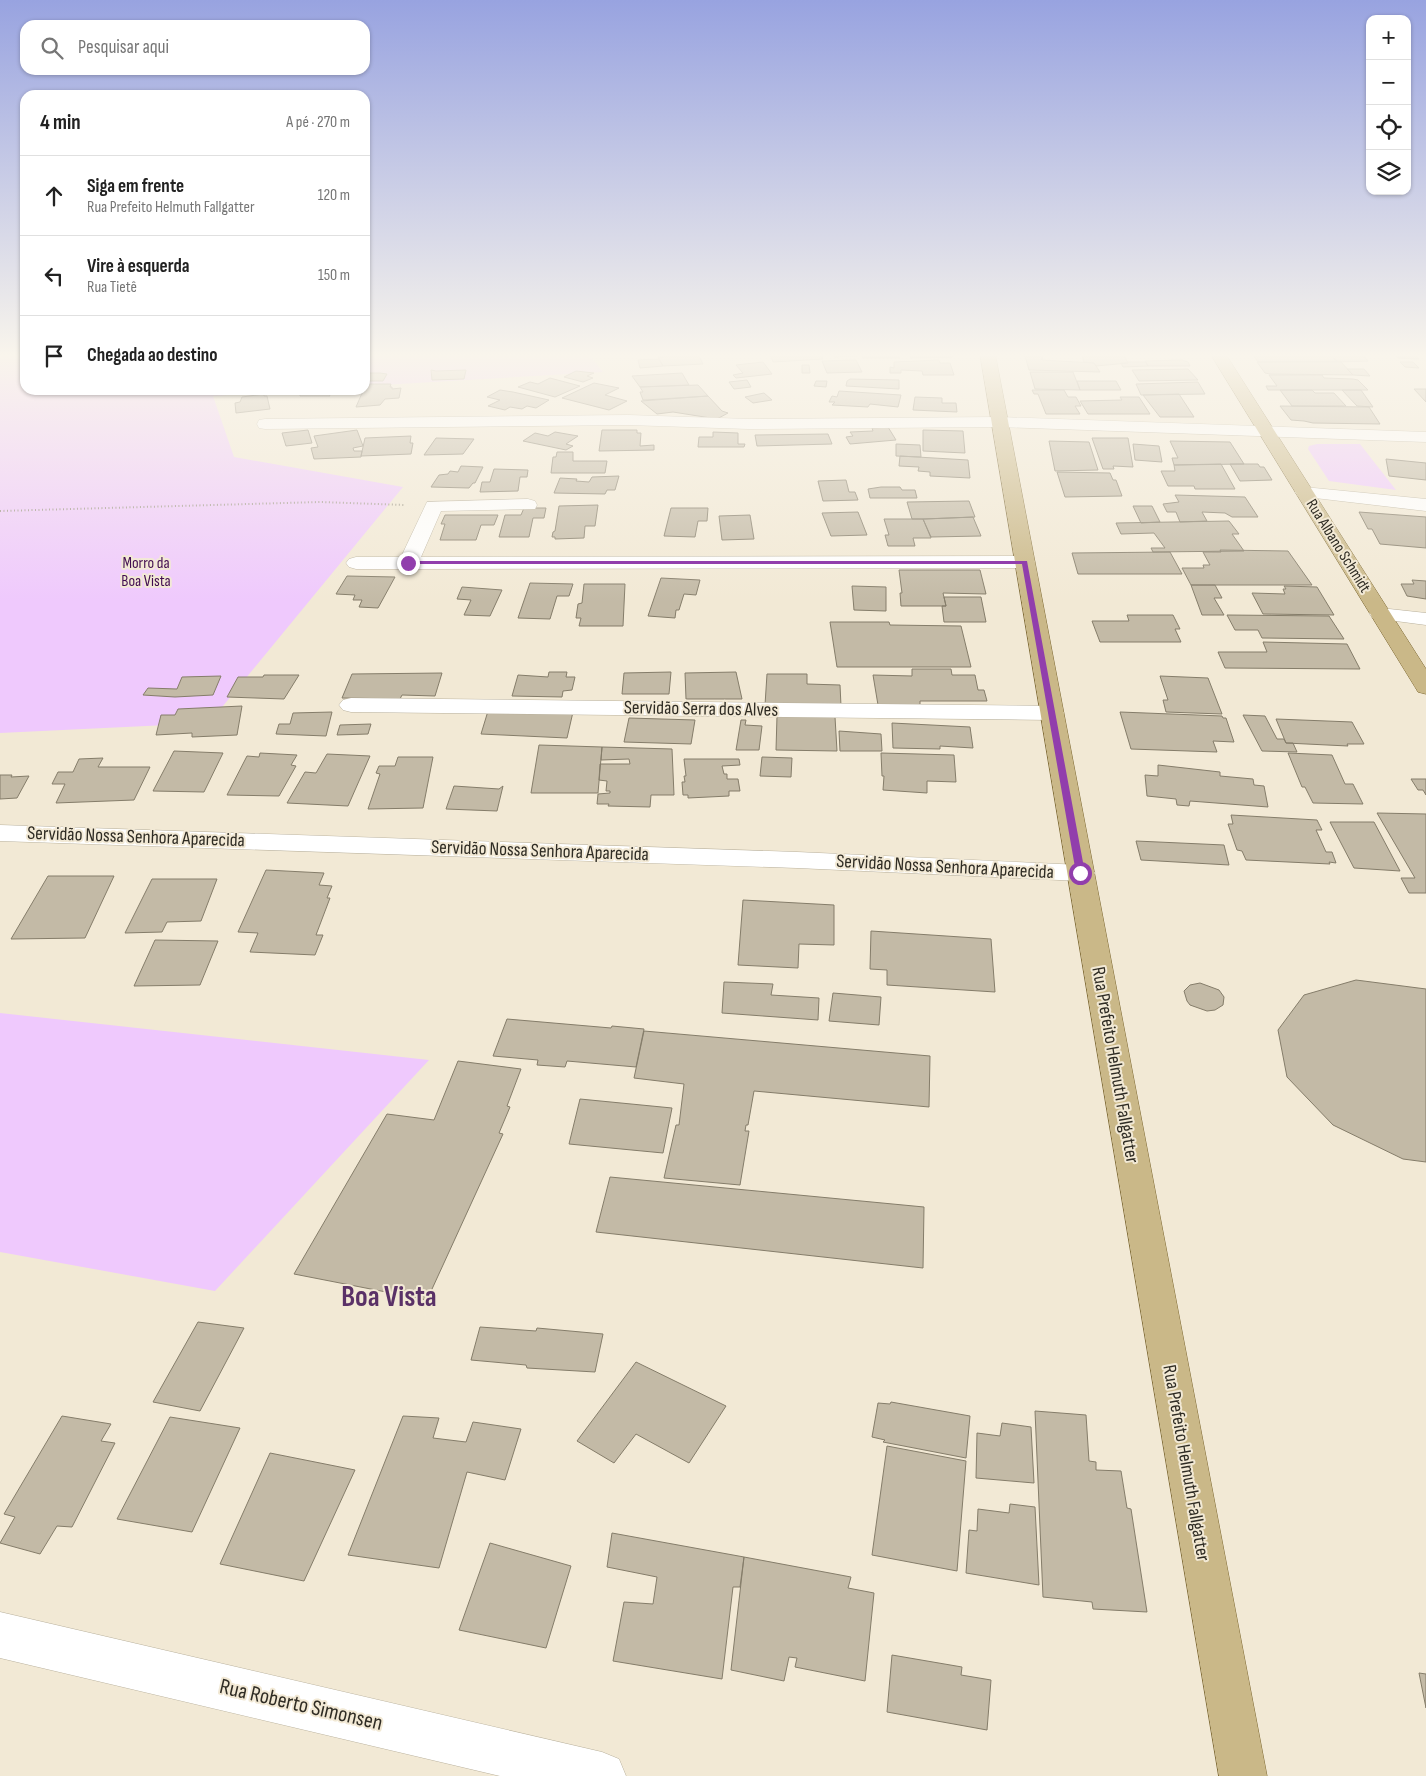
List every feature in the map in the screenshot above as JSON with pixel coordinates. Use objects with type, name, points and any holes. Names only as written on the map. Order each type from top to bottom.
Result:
[{"type":"main road","name":"Rua Prefeito Helmuth Fallgatter","points":[[1001,436],[1242,1776]]},
{"type":"main road","name":"Rua Albano Schmidt","points":[[1268,436],[1426,687]]},
{"type":"street","points":[[1381,436],[1426,437]]},
{"type":"street","points":[[1304,492],[1426,505]]},
{"type":"street","points":[[408,563],[434,506],[528,505]]},
{"type":"street","points":[[356,563],[1024,562]]},
{"type":"street","points":[[1380,614],[1426,619]]},
{"type":"street","name":"Servidão Serra dos Alves","points":[[351,705],[1052,713]]},
{"type":"street","name":"Servidão Nossa Senhora Aparecida","points":[[0,833],[796,860],[1080,873]]},
{"type":"street","name":"Rua Roberto Simonsen","points":[[0,1635],[602,1776]]},
{"type":"path","points":[[0,511],[320,502],[434,506]]},
{"type":"green space","name":"Morro da Boa Vista","points":[[0,436],[227,436],[234,457],[403,487],[209,723],[0,733]]},
{"type":"green space","points":[[1317,444],[1360,444],[1396,490],[1329,481],[1308,449],[1309,446]]},
{"type":"green space","points":[[0,1013],[429,1060],[215,1291],[0,1252]]},
{"type":"building","points":[[283,436],[310,436],[312,443],[286,446]]},
{"type":"building","points":[[314,436],[359,436],[363,446],[353,448],[354,451],[362,451],[361,457],[314,459],[311,448],[318,447]]},
{"type":"building","points":[[411,436],[410,443],[413,443],[411,454],[361,456],[365,438]]},
{"type":"building","points":[[531,436],[578,436],[566,444],[573,446],[566,450],[523,441]]},
{"type":"building","points":[[601,436],[641,436],[640,446],[654,445],[654,450],[599,451]]},
{"type":"building","points":[[738,436],[738,444],[745,444],[744,447],[698,447],[699,437]]},
{"type":"building","points":[[755,436],[829,436],[832,444],[757,446]]},
{"type":"building","points":[[893,436],[896,440],[850,444],[846,437]]},
{"type":"building","points":[[923,436],[963,436],[965,453],[923,451]]},
{"type":"building","points":[[436,438],[474,439],[463,454],[424,455]]},
{"type":"building","points":[[1092,438],[1128,438],[1133,467],[1113,466],[1114,469],[1103,469]]},
{"type":"building","points":[[1049,441],[1089,442],[1098,470],[1055,471]]},
{"type":"building","points":[[1170,441],[1230,442],[1244,464],[1174,465],[1172,458],[1178,458]]},
{"type":"building","points":[[896,444],[920,445],[921,457],[896,456]]},
{"type":"building","points":[[1133,444],[1159,446],[1162,462],[1135,460]]},
{"type":"building","points":[[557,452],[573,452],[573,461],[607,461],[605,473],[551,473],[553,457],[556,457]]},
{"type":"building","points":[[900,456],[968,460],[970,478],[930,476],[930,472],[918,471],[919,467],[899,466]]},
{"type":"building","points":[[1386,459],[1426,463],[1426,480],[1389,476]]},
{"type":"building","points":[[1221,464],[1235,489],[1195,489],[1194,486],[1168,486],[1161,471],[1175,471],[1174,465]]},
{"type":"building","points":[[1230,464],[1258,464],[1260,467],[1264,467],[1272,480],[1240,481]]},
{"type":"building","points":[[461,466],[483,467],[475,483],[469,488],[431,487],[439,475],[448,474],[450,471],[458,472]]},
{"type":"building","points":[[494,469],[528,470],[527,477],[520,477],[518,491],[480,492],[482,482],[490,482]]},
{"type":"building","points":[[1057,472],[1110,473],[1113,480],[1116,480],[1122,496],[1065,497]]},
{"type":"building","points":[[619,476],[615,490],[607,490],[605,494],[554,493],[560,478],[589,482],[592,477]]},
{"type":"building","points":[[846,480],[849,492],[855,492],[858,500],[823,501],[818,481]]},
{"type":"building","points":[[900,487],[902,490],[915,490],[917,498],[870,498],[868,489]]},
{"type":"building","points":[[1175,495],[1245,497],[1258,517],[1232,517],[1225,513],[1202,512],[1207,521],[1180,522],[1176,512],[1167,512],[1163,504],[1179,502]]},
{"type":"building","points":[[969,501],[975,517],[925,519],[912,519],[907,502]]},
{"type":"building","points":[[598,505],[595,526],[585,526],[584,538],[555,539],[555,537],[552,537],[555,531],[559,506]]},
{"type":"building","points":[[1133,506],[1152,506],[1160,522],[1141,523]]},
{"type":"building","points":[[524,508],[546,508],[544,518],[533,518],[529,537],[499,537],[505,515],[521,515]]},
{"type":"building","points":[[671,508],[708,508],[707,521],[698,521],[695,537],[664,536]]},
{"type":"building","points":[[858,512],[867,535],[831,536],[822,513]]},
{"type":"building","points":[[1359,512],[1426,517],[1426,548],[1380,544],[1372,529],[1368,529]]},
{"type":"building","points":[[445,515],[498,515],[494,525],[481,525],[476,540],[440,540],[445,524],[441,524]]},
{"type":"building","points":[[750,515],[754,539],[722,540],[719,516]]},
{"type":"building","points":[[973,517],[981,536],[931,537],[923,519]]},
{"type":"building","points":[[884,519],[923,519],[931,538],[913,538],[915,546],[888,546],[885,535],[889,535]]},
{"type":"building","points":[[1229,521],[1239,534],[1232,534],[1244,551],[1153,552],[1151,548],[1165,548],[1154,533],[1121,534],[1116,523]]},
{"type":"building","points":[[1220,550],[1288,551],[1312,585],[1191,585],[1182,568],[1204,568],[1203,565],[1210,565],[1203,552],[1221,552]]},
{"type":"building","points":[[1170,552],[1182,574],[1078,574],[1072,553]]},
{"type":"building","points":[[899,570],[980,570],[986,594],[943,593],[946,606],[901,606],[900,593],[902,593]]},
{"type":"building","points":[[347,576],[395,577],[378,608],[359,607],[362,600],[353,600],[355,595],[336,594]]},
{"type":"building","points":[[661,578],[700,580],[696,595],[684,594],[679,610],[676,610],[675,618],[648,616]]},
{"type":"building","points":[[1412,580],[1426,581],[1426,599],[1407,596],[1401,584],[1414,584]]},
{"type":"building","points":[[530,583],[573,584],[569,596],[557,596],[550,619],[518,618]]},
{"type":"building","points":[[584,584],[625,584],[623,626],[579,626],[581,618],[576,618],[578,604],[582,603]]},
{"type":"building","points":[[1191,585],[1215,585],[1222,598],[1214,598],[1224,615],[1202,615]]},
{"type":"building","points":[[852,586],[886,587],[886,611],[854,610]]},
{"type":"building","points":[[1284,586],[1317,587],[1334,615],[1263,614],[1252,593],[1285,594],[1283,589],[1286,589]]},
{"type":"building","points":[[462,587],[502,590],[490,616],[464,615],[471,600],[457,599]]},
{"type":"building","points":[[944,597],[981,597],[986,622],[944,622],[942,606],[946,606]]},
{"type":"building","points":[[1127,615],[1173,615],[1180,629],[1175,629],[1181,642],[1100,642],[1092,621],[1129,621]]},
{"type":"building","points":[[1227,615],[1329,616],[1344,639],[1262,638],[1258,630],[1235,630]]},
{"type":"building","points":[[830,622],[889,622],[890,625],[961,626],[971,667],[837,667]]},
{"type":"building","points":[[1263,642],[1347,644],[1360,669],[1225,668],[1218,652],[1267,652]]},
{"type":"building","points":[[912,669],[951,669],[952,675],[975,675],[978,690],[984,690],[987,701],[920,701],[920,705],[878,705],[873,675],[912,676]]},
{"type":"building","points":[[549,672],[567,672],[566,677],[575,677],[572,690],[563,691],[562,697],[512,696],[518,675],[548,677]]},
{"type":"building","points":[[671,672],[669,694],[622,694],[624,673]]},
{"type":"building","points":[[736,672],[742,699],[686,699],[685,673]]},
{"type":"building","points":[[442,673],[435,696],[402,695],[400,699],[342,698],[352,674]]},
{"type":"building","points":[[767,674],[807,674],[807,684],[840,685],[841,706],[765,705]]},
{"type":"building","points":[[264,675],[299,675],[284,699],[227,697],[238,677],[263,677]]},
{"type":"building","points":[[221,676],[213,695],[175,697],[143,695],[148,688],[177,689],[182,677]]},
{"type":"building","points":[[1160,676],[1208,678],[1222,714],[1166,712],[1163,700],[1168,700]]},
{"type":"building","points":[[242,706],[237,735],[192,737],[192,733],[156,735],[161,715],[175,715],[178,709]]},
{"type":"building","points":[[488,711],[573,712],[567,738],[481,734]]},
{"type":"building","points":[[332,712],[326,736],[276,734],[279,724],[290,724],[293,713]]},
{"type":"building","points":[[1120,712],[1222,716],[1226,718],[1234,742],[1213,741],[1217,752],[1131,749]]},
{"type":"building","points":[[1243,715],[1265,716],[1277,739],[1284,739],[1286,743],[1293,743],[1297,752],[1262,751]]},
{"type":"building","points":[[777,716],[835,717],[837,751],[776,750]]},
{"type":"building","points":[[629,718],[695,720],[691,744],[624,742]]},
{"type":"building","points":[[1276,719],[1352,722],[1364,744],[1347,744],[1348,746],[1286,743]]},
{"type":"building","points":[[741,720],[746,720],[745,725],[762,726],[759,750],[736,750]]},
{"type":"building","points":[[892,723],[970,727],[973,748],[940,746],[940,749],[893,748]]},
{"type":"building","points":[[371,724],[368,734],[337,735],[340,725]]},
{"type":"building","points":[[839,731],[881,734],[882,751],[840,751]]},
{"type":"building","points":[[539,745],[602,747],[598,793],[531,793]]},
{"type":"building","points":[[602,747],[672,749],[674,795],[651,795],[650,807],[597,804],[598,794],[610,793],[610,791],[606,791],[607,781],[599,780],[600,764],[630,764],[629,759],[601,760]]},
{"type":"building","points":[[174,751],[223,753],[204,792],[153,791]]},
{"type":"building","points":[[260,753],[297,755],[291,765],[296,766],[279,796],[227,795],[247,756],[259,757]]},
{"type":"building","points":[[881,753],[954,755],[956,782],[927,781],[927,793],[883,790],[884,776],[882,776]]},
{"type":"building","points":[[1288,753],[1332,755],[1345,784],[1353,784],[1363,804],[1313,803],[1305,787],[1302,787]]},
{"type":"building","points":[[327,754],[370,756],[348,806],[287,803],[305,772],[316,773]]},
{"type":"building","points":[[398,757],[433,757],[423,808],[368,809],[380,774],[376,773],[379,766],[395,766]]},
{"type":"building","points":[[762,757],[792,758],[791,777],[760,776]]},
{"type":"building","points":[[103,758],[98,767],[150,767],[134,800],[56,803],[65,784],[52,784],[58,772],[73,772],[79,759]]},
{"type":"building","points":[[684,759],[739,759],[740,765],[722,766],[724,774],[727,774],[727,779],[738,779],[740,791],[729,791],[729,796],[688,798],[688,795],[683,795],[682,782],[685,782],[684,776],[686,776]]},
{"type":"building","points":[[1158,765],[1220,772],[1220,776],[1253,779],[1254,785],[1264,786],[1268,807],[1190,801],[1189,806],[1177,805],[1176,799],[1147,796],[1145,775],[1158,776]]},
{"type":"building","points":[[0,775],[12,775],[11,777],[29,776],[17,798],[0,799]]},
{"type":"building","points":[[1411,779],[1426,779],[1426,795],[1423,790],[1418,790]]},
{"type":"building","points":[[454,786],[499,789],[503,786],[497,811],[446,809]]},
{"type":"building","points":[[1377,813],[1426,814],[1426,893],[1409,893],[1401,878],[1415,878]]},
{"type":"building","points":[[1231,815],[1317,820],[1322,830],[1316,830],[1326,852],[1332,852],[1336,863],[1246,860],[1242,851],[1237,850],[1228,824],[1233,824]]},
{"type":"building","points":[[1330,822],[1374,822],[1400,871],[1354,868]]},
{"type":"building","points":[[1136,841],[1224,845],[1229,865],[1141,860]]},
{"type":"building","points":[[266,870],[324,873],[319,885],[332,886],[327,898],[330,898],[316,935],[323,935],[315,955],[250,952],[258,933],[238,932]]},
{"type":"building","points":[[48,876],[114,876],[85,938],[11,939]]},
{"type":"building","points":[[152,879],[217,879],[201,921],[167,922],[162,932],[125,933]]},
{"type":"building","points":[[743,900],[834,905],[834,945],[799,944],[798,968],[738,965]]},
{"type":"building","points":[[871,931],[991,939],[995,992],[887,985],[887,970],[870,969]]},
{"type":"building","points":[[155,940],[218,941],[200,985],[134,986]]},
{"type":"building","points":[[1356,980],[1426,989],[1426,1162],[1403,1159],[1333,1125],[1287,1077],[1278,1030],[1304,995]]},
{"type":"building","points":[[724,982],[773,984],[771,995],[819,998],[818,1020],[722,1013]]},
{"type":"building","points":[[1200,983],[1219,990],[1224,997],[1223,1005],[1215,1010],[1207,1011],[1190,1005],[1184,991],[1190,985]]},
{"type":"building","points":[[833,993],[881,997],[879,1025],[829,1021]]},
{"type":"building","points":[[507,1019],[644,1029],[636,1067],[567,1061],[565,1067],[537,1065],[538,1060],[493,1056]]},
{"type":"building","points":[[644,1031],[930,1056],[929,1107],[754,1091],[748,1125],[746,1125],[745,1131],[749,1131],[740,1185],[664,1178],[676,1125],[679,1125],[684,1084],[634,1078]]},
{"type":"building","points":[[458,1061],[521,1069],[507,1106],[510,1107],[499,1133],[503,1134],[427,1300],[294,1274],[387,1114],[434,1120]]},
{"type":"building","points":[[580,1099],[672,1108],[663,1153],[569,1144]]},
{"type":"building","points":[[610,1177],[924,1207],[923,1268],[596,1232]]},
{"type":"building","points":[[198,1322],[244,1328],[200,1411],[153,1402]]},
{"type":"building","points":[[480,1327],[536,1331],[537,1328],[603,1334],[595,1372],[527,1368],[526,1365],[471,1360]]},
{"type":"building","points":[[636,1362],[726,1406],[689,1463],[636,1434],[614,1463],[577,1441]]},
{"type":"building","points":[[891,1402],[970,1416],[966,1458],[883,1442],[885,1440],[872,1437],[878,1403],[890,1404]]},
{"type":"building","points":[[1035,1411],[1086,1415],[1089,1461],[1096,1462],[1096,1470],[1121,1471],[1127,1508],[1131,1509],[1147,1612],[1093,1609],[1092,1602],[1043,1597]]},
{"type":"building","points":[[62,1416],[111,1424],[101,1441],[115,1443],[72,1527],[57,1526],[40,1554],[0,1543],[15,1517],[4,1514]]},
{"type":"building","points":[[403,1416],[439,1418],[433,1438],[466,1442],[473,1422],[521,1429],[505,1480],[467,1472],[439,1568],[348,1555]]},
{"type":"building","points":[[170,1417],[240,1428],[192,1532],[117,1519]]},
{"type":"building","points":[[1002,1423],[1031,1427],[1034,1483],[976,1478],[977,1433],[1000,1436]]},
{"type":"building","points":[[887,1446],[966,1461],[957,1571],[872,1555]]},
{"type":"building","points":[[270,1453],[355,1470],[304,1581],[220,1564]]},
{"type":"building","points":[[1010,1504],[1035,1507],[1039,1585],[966,1573],[969,1530],[977,1531],[978,1509],[1009,1513]]},
{"type":"building","points":[[612,1533],[744,1557],[740,1587],[733,1587],[722,1679],[613,1661],[624,1602],[653,1604],[657,1577],[607,1567]]},
{"type":"building","points":[[490,1543],[571,1566],[546,1648],[459,1630]]},
{"type":"building","points":[[744,1557],[851,1577],[848,1588],[874,1593],[865,1681],[795,1667],[797,1658],[789,1657],[784,1681],[731,1670]]},
{"type":"building","points":[[892,1655],[962,1667],[961,1675],[991,1680],[987,1730],[887,1712]]},
{"type":"building","points":[[1419,1673],[1426,1674],[1426,1708]]},
{"type":"district","name":"Boa Vista","points":[[389,1297]]},
{"type":"route","points":[[408,563],[1024,562],[1080,873]]}]
